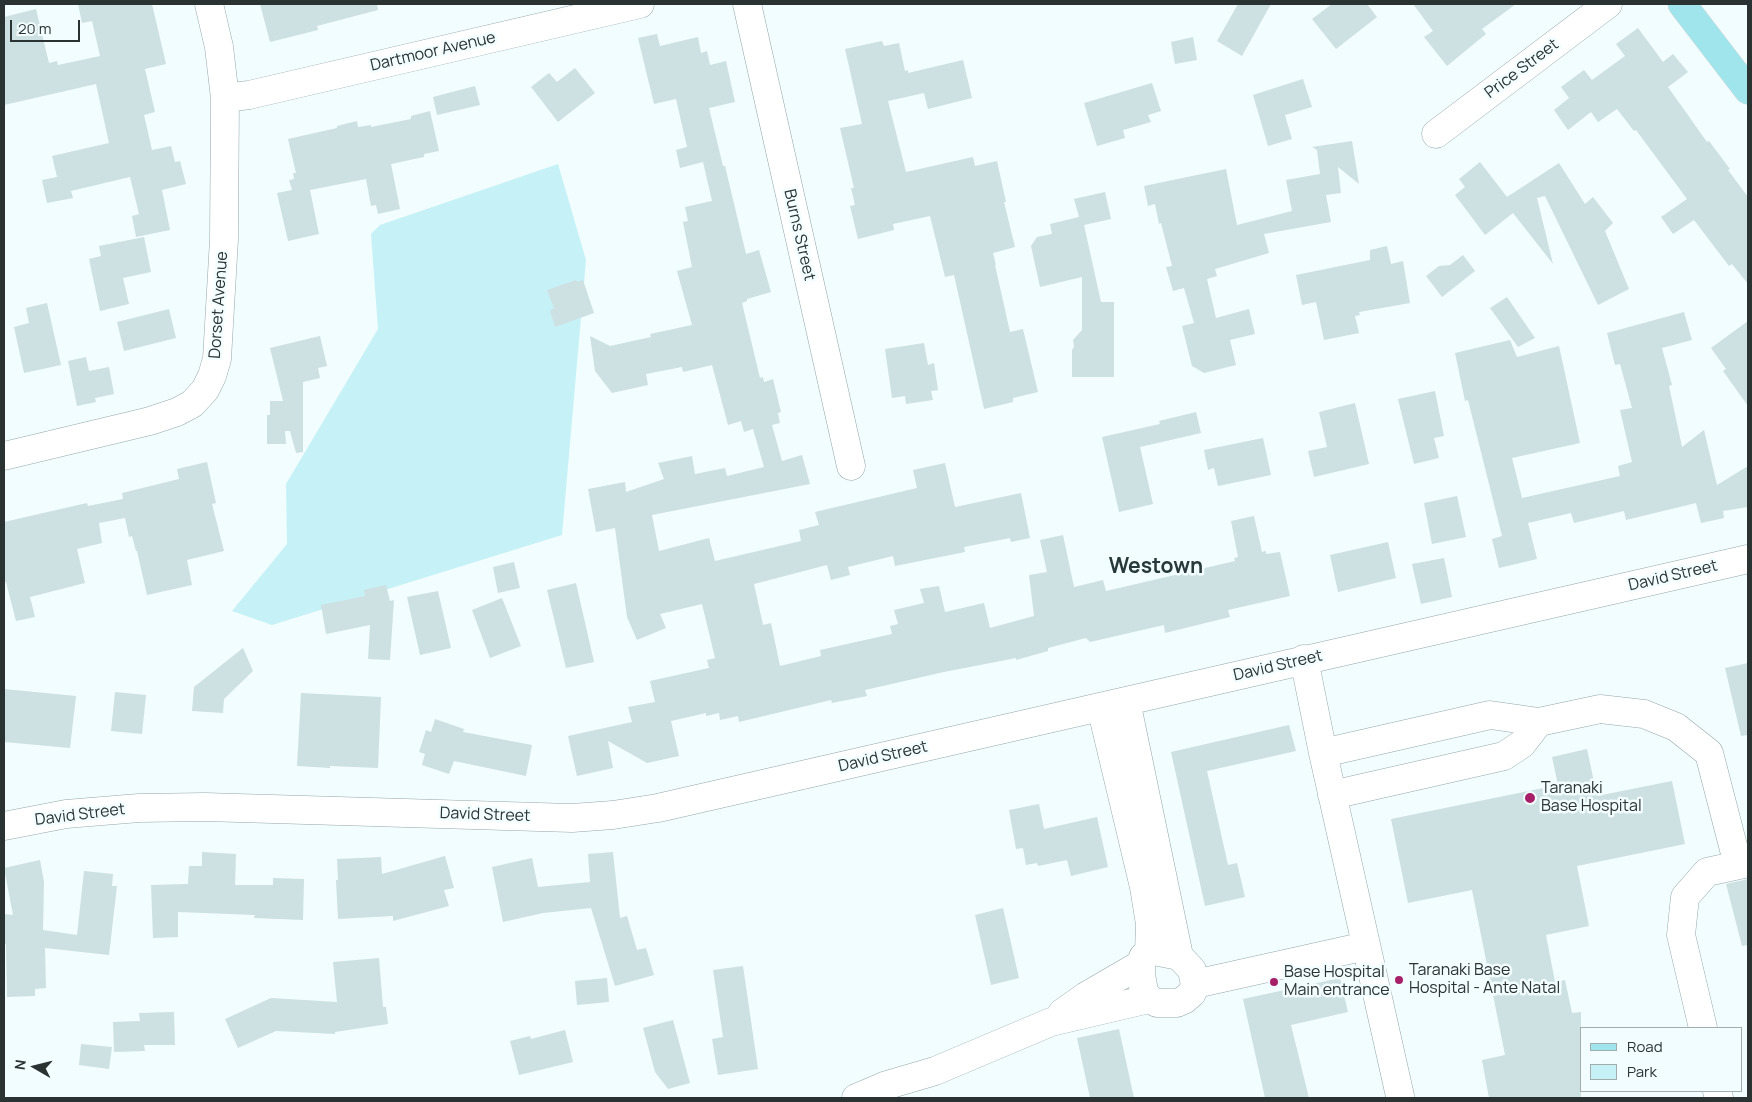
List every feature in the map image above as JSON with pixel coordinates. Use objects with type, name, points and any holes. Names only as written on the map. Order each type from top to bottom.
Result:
[{"type":"main road","points":[[1682,4],[1748,90]]},
{"type":"street","name":"Dorset Avenue","points":[[4,456],[150,421],[177,412],[192,404],[205,390],[212,376],[217,359],[224,239],[225,98],[219,47],[209,4]]},
{"type":"street","name":"Dartmoor Avenue","points":[[225,98],[249,95],[572,11],[640,4]]},
{"type":"street","name":"Burns Street","points":[[748,4],[851,466]]},
{"type":"street","name":"Price Street","points":[[1436,134],[1608,4]]},
{"type":"street","name":"David Street","points":[[4,826],[66,814],[139,808],[205,807],[572,818],[613,815],[658,808],[1748,559]]},
{"type":"street","points":[[1304,660],[1332,795],[1400,1096]]},
{"type":"street","points":[[1113,704],[1179,956],[1192,970],[1195,978],[1192,993],[1184,1000],[1167,1004],[1157,1003],[1149,999],[1144,992],[1142,982],[1150,924],[1113,704]]},
{"type":"street","points":[[1323,753],[1490,714],[1539,722],[1600,709],[1644,714],[1676,727],[1709,753],[1743,864],[1707,872],[1685,897],[1681,935],[1703,1027]]},
{"type":"street","points":[[1332,795],[1504,756],[1522,744],[1539,722]]},
{"type":"street","points":[[1195,978],[1204,982],[1366,946]]},
{"type":"street","points":[[1051,1022],[1086,996],[1154,951],[1179,956]]},
{"type":"street","points":[[856,1098],[884,1086],[936,1071],[1051,1022],[1149,999]]},
{"type":"street","points":[[915,1098],[918,1086],[936,1071]]},
{"type":"green space","points":[[558,164],[586,260],[562,535],[272,625],[232,611],[287,544],[286,484],[378,329],[371,234],[380,225]]},
{"type":"building","points":[[78,4],[152,4],[166,64],[145,69],[155,112],[144,115],[152,150],[171,146],[175,162],[180,161],[186,184],[162,190],[170,230],[136,237],[132,216],[139,214],[130,177],[71,191],[73,198],[47,203],[42,180],[57,177],[52,156],[109,143],[96,84],[4,105],[4,17],[36,9],[49,63],[57,61],[58,65],[100,56],[92,21],[82,23]]},
{"type":"building","points":[[260,4],[377,4],[378,10],[317,26],[318,30],[270,42]]},
{"type":"building","points":[[1238,4],[1271,4],[1242,56],[1217,41]]},
{"type":"building","points":[[1332,4],[1367,4],[1377,17],[1336,49],[1312,19]]},
{"type":"building","points":[[1413,4],[1516,4],[1482,29],[1486,34],[1447,66],[1424,37],[1433,31]]},
{"type":"building","points":[[1638,28],[1663,62],[1673,54],[1688,72],[1668,87],[1707,142],[1709,141],[1730,169],[1728,170],[1748,197],[1748,284],[1732,264],[1729,266],[1694,220],[1673,234],[1661,217],[1687,199],[1636,130],[1634,131],[1617,109],[1598,122],[1591,112],[1568,130],[1554,110],[1569,98],[1561,87],[1584,70],[1592,80],[1625,56],[1616,44]]},
{"type":"building","points":[[657,34],[660,46],[698,37],[701,53],[707,51],[710,65],[726,61],[735,102],[709,108],[746,254],[759,250],[771,292],[747,299],[747,301],[742,303],[760,378],[763,377],[764,382],[773,379],[781,412],[778,413],[780,423],[772,425],[782,461],[802,455],[810,484],[652,515],[659,551],[709,538],[715,561],[801,541],[799,530],[819,525],[815,512],[917,488],[913,470],[945,463],[955,507],[1021,493],[1030,538],[1011,542],[1010,538],[964,547],[965,552],[895,566],[893,556],[848,567],[850,575],[831,580],[827,565],[754,584],[763,625],[771,623],[780,666],[821,656],[820,650],[892,634],[890,626],[898,624],[894,610],[924,603],[920,589],[939,586],[945,612],[984,603],[990,628],[1034,616],[1029,575],[1047,572],[1040,540],[1063,535],[1074,587],[1103,580],[1106,591],[1235,561],[1234,558],[1238,557],[1231,521],[1254,516],[1262,552],[1266,551],[1266,554],[1280,552],[1290,596],[1228,610],[1230,617],[1165,633],[1164,625],[1090,642],[1086,638],[1048,648],[1048,651],[1016,660],[1016,658],[944,672],[865,690],[867,696],[832,703],[831,700],[739,722],[738,716],[720,720],[719,713],[706,716],[706,713],[671,721],[679,756],[647,763],[608,741],[613,768],[577,776],[568,736],[632,722],[628,707],[655,702],[650,681],[709,668],[707,660],[715,658],[702,604],[660,614],[666,628],[637,640],[627,617],[615,528],[596,532],[588,489],[625,482],[626,492],[664,479],[658,463],[692,456],[695,474],[725,468],[727,476],[764,467],[753,429],[744,432],[741,421],[728,425],[712,365],[683,372],[682,367],[646,374],[648,385],[612,393],[595,371],[590,336],[610,346],[651,337],[650,334],[692,325],[677,271],[692,267],[683,222],[688,221],[685,207],[712,201],[703,162],[680,168],[676,150],[687,147],[676,99],[654,104],[638,38]]},
{"type":"building","points":[[1193,37],[1197,60],[1175,64],[1171,42]]},
{"type":"building","points":[[882,41],[884,46],[899,43],[905,71],[908,70],[908,73],[963,60],[972,98],[928,109],[924,93],[888,101],[906,172],[973,157],[975,166],[997,161],[1006,202],[1004,202],[1015,247],[993,253],[995,265],[1010,332],[1023,329],[1038,392],[1013,398],[1013,402],[984,409],[954,275],[945,277],[930,216],[893,224],[894,230],[858,239],[850,206],[855,205],[851,188],[854,188],[840,128],[862,124],[845,49]]},
{"type":"building","points":[[575,68],[595,93],[558,122],[531,87],[549,73],[557,82]]},
{"type":"building","points":[[1303,79],[1312,107],[1285,115],[1292,139],[1268,146],[1253,95]]},
{"type":"building","points":[[1152,83],[1161,111],[1148,115],[1151,122],[1123,130],[1125,138],[1097,146],[1084,103]]},
{"type":"building","points":[[475,86],[480,105],[437,115],[433,97]]},
{"type":"building","points":[[430,111],[439,151],[424,154],[424,157],[391,164],[400,209],[378,214],[376,205],[371,206],[366,179],[310,190],[319,234],[288,241],[277,193],[292,190],[289,180],[294,179],[293,173],[296,173],[288,139],[337,128],[337,126],[357,121],[358,127],[371,125],[371,127],[411,119],[411,116]]},
{"type":"building","points":[[1352,141],[1359,184],[1338,167],[1341,193],[1326,195],[1331,222],[1264,234],[1269,253],[1215,269],[1217,276],[1207,279],[1216,318],[1249,309],[1255,334],[1230,340],[1236,365],[1204,373],[1192,366],[1182,326],[1194,323],[1184,288],[1173,291],[1166,267],[1172,266],[1161,223],[1159,224],[1155,204],[1148,206],[1144,186],[1226,169],[1237,225],[1292,211],[1286,180],[1320,174],[1317,150],[1312,147]]},
{"type":"building","points":[[1480,162],[1507,197],[1559,163],[1585,204],[1593,197],[1613,223],[1605,231],[1629,289],[1598,305],[1545,196],[1537,198],[1553,264],[1513,213],[1485,235],[1455,195],[1465,187],[1459,179]]},
{"type":"building","points":[[1105,192],[1111,219],[1084,225],[1101,302],[1114,302],[1114,377],[1072,377],[1073,340],[1082,330],[1082,277],[1040,287],[1031,246],[1037,237],[1052,234],[1050,224],[1079,217],[1074,199]]},
{"type":"building","points":[[144,237],[151,272],[123,278],[129,304],[100,311],[89,259],[101,256],[99,246]]},
{"type":"building","points":[[1387,246],[1391,264],[1403,261],[1410,303],[1359,312],[1360,315],[1355,316],[1359,333],[1324,340],[1316,302],[1302,305],[1296,275],[1370,260],[1370,250]]},
{"type":"building","points":[[1463,255],[1475,271],[1442,297],[1426,276],[1439,266],[1450,265]]},
{"type":"building","points":[[576,280],[577,282],[583,280],[594,313],[555,327],[550,311],[554,308],[547,290]]},
{"type":"building","points":[[1507,297],[1535,338],[1518,347],[1490,308]]},
{"type":"building","points":[[47,303],[61,365],[24,373],[14,327],[29,323],[26,308]]},
{"type":"building","points":[[169,309],[176,338],[124,351],[117,322]]},
{"type":"building","points":[[1684,312],[1692,340],[1662,348],[1672,385],[1669,386],[1682,447],[1704,430],[1717,485],[1748,466],[1748,507],[1723,511],[1724,518],[1701,523],[1696,503],[1626,520],[1624,511],[1574,523],[1571,513],[1528,523],[1537,559],[1499,568],[1492,539],[1502,536],[1468,400],[1465,401],[1455,353],[1510,340],[1517,357],[1559,346],[1580,443],[1512,458],[1522,498],[1620,476],[1618,466],[1632,462],[1620,410],[1632,408],[1620,364],[1615,365],[1607,333]]},
{"type":"building","points":[[1748,321],[1748,406],[1723,371],[1726,369],[1711,348]]},
{"type":"building","points":[[320,336],[327,366],[318,368],[320,378],[303,382],[303,452],[296,453],[290,431],[285,431],[286,444],[267,444],[267,415],[270,415],[270,401],[283,401],[270,348]]},
{"type":"building","points":[[924,343],[928,365],[934,363],[938,390],[931,391],[933,400],[906,404],[905,396],[892,398],[885,349]]},
{"type":"building","points":[[86,357],[89,371],[109,367],[114,394],[95,398],[96,402],[77,406],[68,361]]},
{"type":"building","points":[[1435,391],[1444,436],[1434,438],[1439,458],[1414,464],[1398,399]]},
{"type":"building","points":[[1355,403],[1369,464],[1314,477],[1308,451],[1327,447],[1319,412]]},
{"type":"building","points":[[1196,412],[1201,433],[1140,447],[1153,504],[1119,512],[1102,437],[1160,424],[1159,421]]},
{"type":"building","points":[[1263,438],[1271,475],[1218,486],[1214,468],[1208,470],[1204,450]]},
{"type":"building","points":[[207,462],[216,503],[212,504],[224,551],[187,560],[192,585],[147,595],[137,551],[132,536],[129,537],[125,518],[99,523],[102,543],[77,549],[85,583],[30,597],[35,617],[16,621],[6,582],[4,582],[4,522],[87,503],[88,506],[123,499],[122,493],[179,479],[177,469]]},
{"type":"building","points":[[1457,496],[1466,537],[1432,544],[1424,503]]},
{"type":"building","points":[[1388,542],[1396,578],[1338,592],[1330,555]]},
{"type":"building","points":[[1444,558],[1452,597],[1421,604],[1412,564]]},
{"type":"building","points":[[514,562],[520,588],[498,593],[493,567]]},
{"type":"building","points":[[576,583],[594,662],[566,668],[547,590]]},
{"type":"building","points":[[386,585],[390,601],[394,600],[390,660],[368,659],[370,625],[326,634],[321,605],[365,596],[364,590]]},
{"type":"building","points":[[438,591],[451,648],[420,655],[407,597]]},
{"type":"building","points":[[502,598],[521,646],[490,658],[472,610]]},
{"type":"building","points":[[243,648],[253,671],[224,699],[223,713],[192,711],[194,687]]},
{"type":"building","points":[[1748,663],[1748,735],[1741,736],[1725,668]]},
{"type":"building","points":[[4,689],[76,696],[70,748],[4,742]]},
{"type":"building","points":[[115,692],[146,695],[142,734],[111,731]]},
{"type":"building","points":[[301,693],[381,697],[378,768],[297,766]]},
{"type":"building","points":[[435,719],[464,729],[463,732],[532,745],[526,776],[454,761],[449,774],[422,765],[425,754],[419,752],[426,730],[431,732]]},
{"type":"building","points":[[1289,725],[1296,751],[1207,771],[1228,865],[1237,863],[1245,897],[1205,906],[1171,752]]},
{"type":"building","points":[[1587,749],[1597,796],[1672,781],[1685,844],[1577,866],[1589,926],[1546,935],[1555,982],[1565,980],[1572,1013],[1581,1012],[1581,1098],[1489,1098],[1482,1060],[1505,1055],[1472,890],[1408,903],[1391,819],[1558,785],[1552,757]]},
{"type":"building","points":[[1039,804],[1044,829],[1097,817],[1108,867],[1071,876],[1067,860],[1038,866],[1037,863],[1026,865],[1023,848],[1016,849],[1009,810]]},
{"type":"building","points":[[202,852],[236,854],[235,885],[273,885],[273,878],[304,879],[303,920],[254,918],[255,915],[178,912],[178,937],[153,938],[151,885],[188,884],[189,866],[202,866]]},
{"type":"building","points":[[613,852],[620,918],[627,916],[637,950],[646,948],[654,975],[615,986],[591,908],[543,913],[503,922],[492,867],[532,858],[538,887],[590,882],[588,854]]},
{"type":"building","points":[[445,856],[454,888],[444,890],[449,906],[393,921],[393,916],[338,919],[337,859],[381,857],[382,874]]},
{"type":"building","points":[[40,860],[44,882],[43,930],[77,935],[84,871],[113,874],[112,886],[117,886],[109,955],[45,948],[46,988],[35,989],[35,996],[7,997],[4,914],[13,915],[4,868]]},
{"type":"building","points":[[1748,879],[1748,945],[1742,946],[1726,884]]},
{"type":"building","points":[[1003,908],[1019,978],[991,985],[975,915]]},
{"type":"building","points":[[379,958],[383,1007],[386,1007],[388,1024],[335,1032],[335,1034],[276,1031],[238,1048],[225,1019],[271,998],[337,1002],[333,962]]},
{"type":"building","points":[[743,966],[758,1069],[718,1075],[712,1039],[723,1037],[713,970]]},
{"type":"building","points":[[607,978],[609,1002],[577,1005],[575,981]]},
{"type":"building","points":[[1340,978],[1348,1012],[1291,1025],[1309,1098],[1265,1098],[1243,999]]},
{"type":"building","points":[[174,1012],[175,1045],[144,1045],[145,1051],[114,1052],[113,1022],[140,1021],[139,1013]]},
{"type":"building","points":[[673,1020],[690,1083],[668,1089],[655,1072],[643,1028]]},
{"type":"building","points":[[1119,1029],[1134,1098],[1090,1098],[1077,1038]]},
{"type":"building","points":[[565,1030],[573,1062],[519,1075],[510,1041],[530,1036],[531,1039]]},
{"type":"building","points":[[81,1044],[112,1047],[109,1069],[79,1065]]},
{"type":"place","name":"Taranaki Base Hospital","points":[[1530,798]]},
{"type":"place","name":"Taranaki Base Hospital - Ante Natal","points":[[1399,980]]},
{"type":"place","name":"Base Hospital Main entrance","points":[[1274,982]]},
{"type":"district","name":"Westown","points":[[1156,567]]}]
